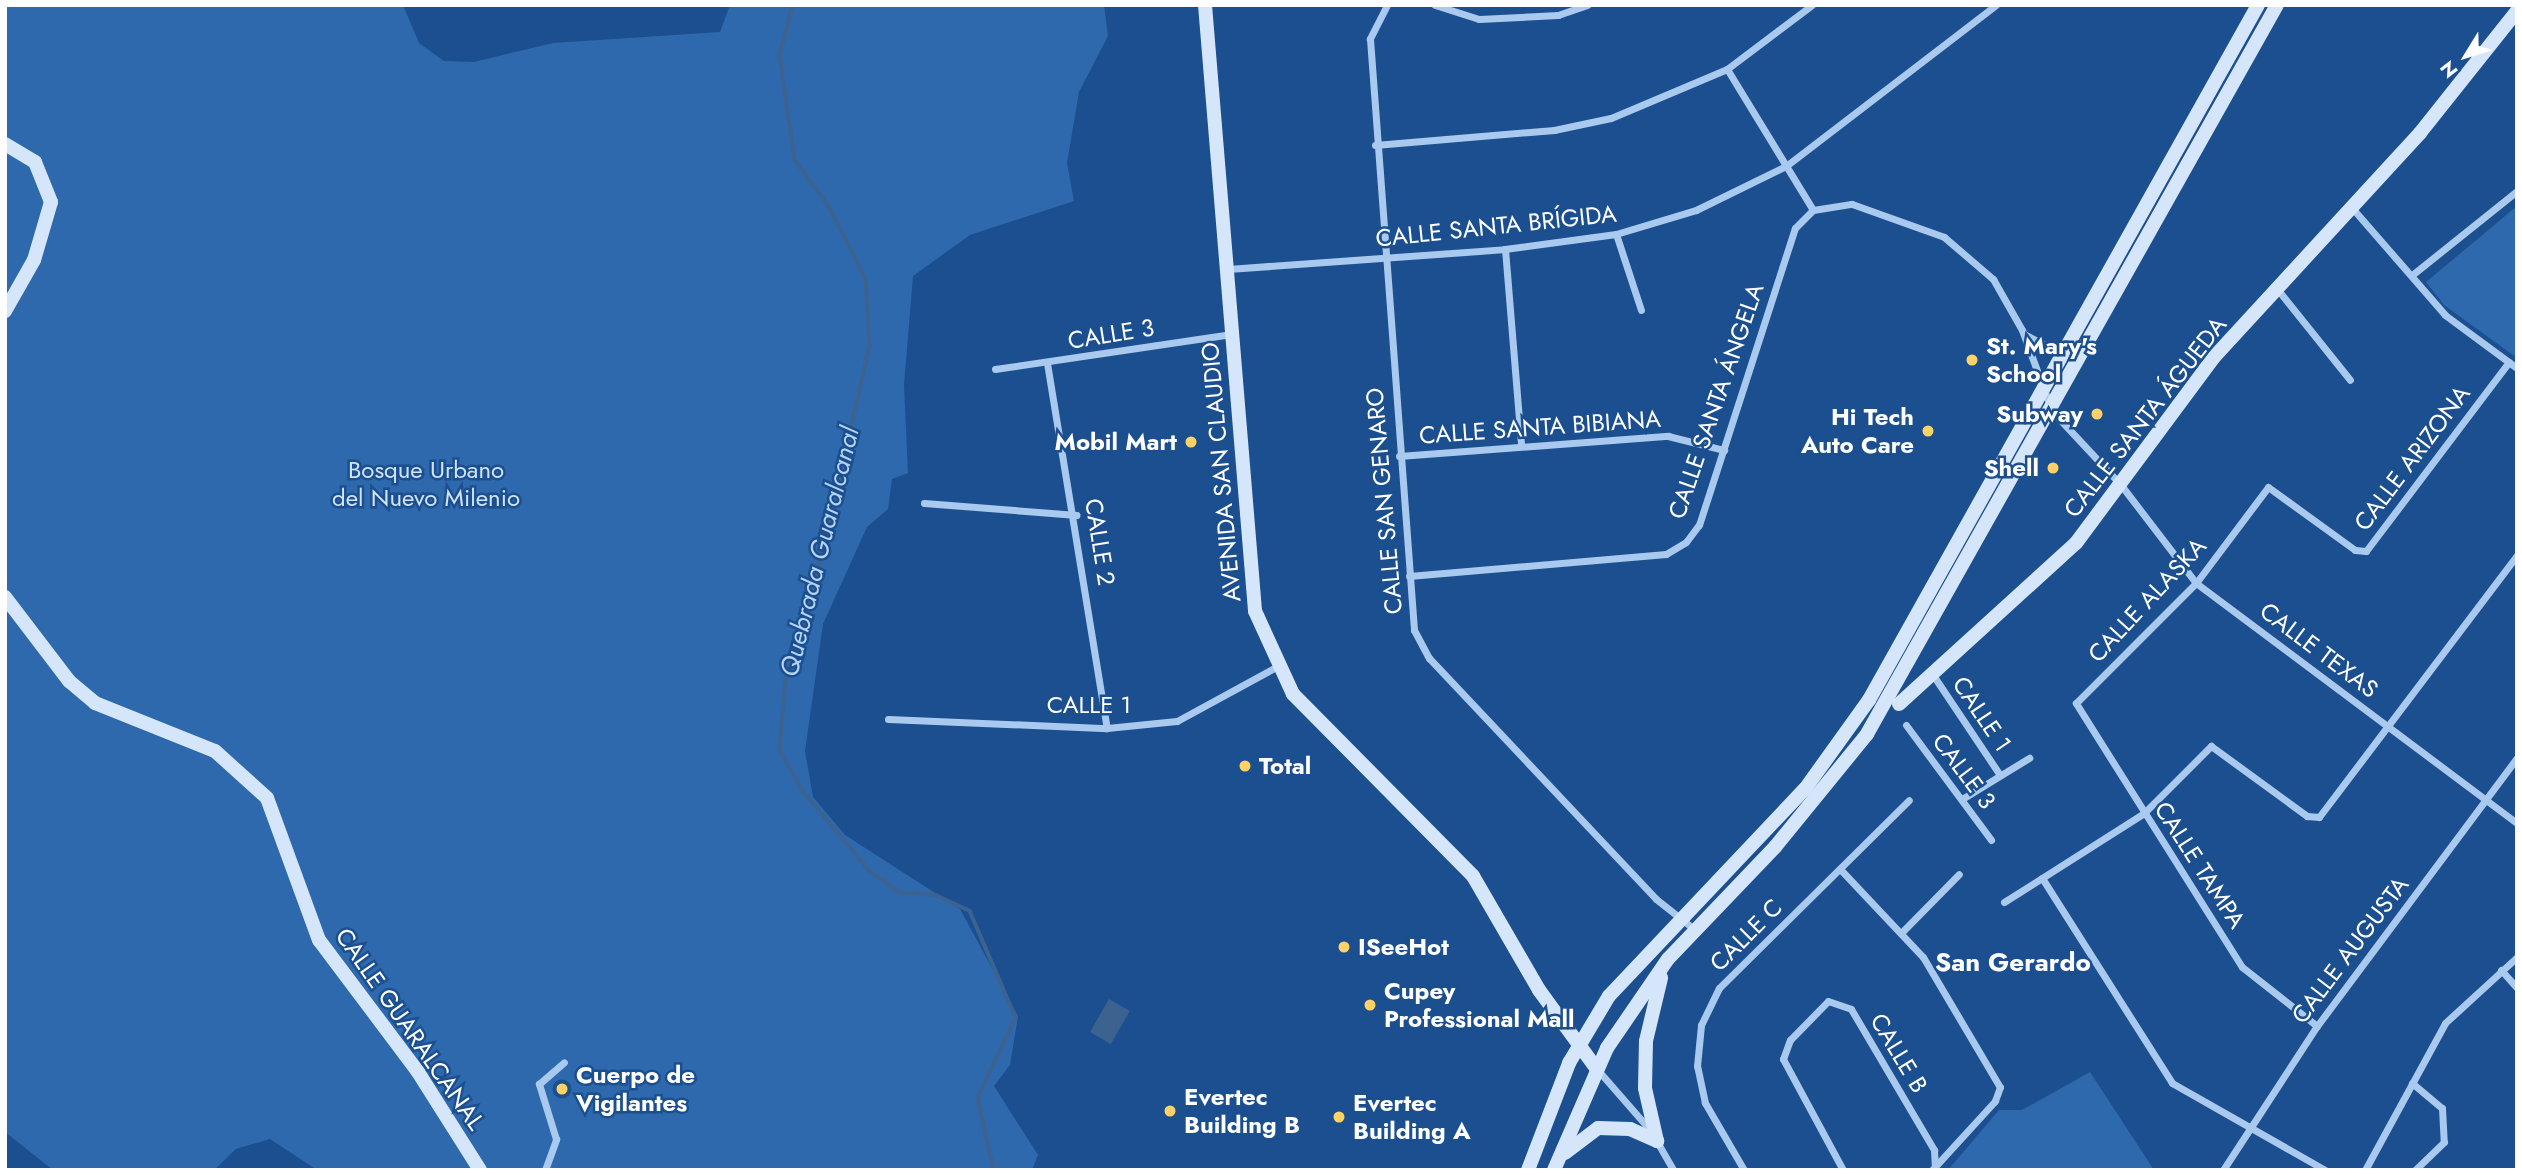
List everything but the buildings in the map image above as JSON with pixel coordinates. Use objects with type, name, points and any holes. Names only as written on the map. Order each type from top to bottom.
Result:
[{"type":"street","name":"AVENIDA SAN CLAUDIO","points":[[1205,5],[1255,611],[1276,667],[1302,704],[1473,876],[1577,1047],[1597,1068]]},
{"type":"street","name":"CALLE SAN GENARO","points":[[1387,5],[1370,39],[1375,145],[1414,630],[1429,658],[1656,899],[1681,916],[1694,929]]},
{"type":"street","points":[[1435,5],[1479,19],[1558,15],[1587,5]]},
{"type":"street","points":[[1375,145],[1600,121],[1727,69],[1812,5]]},
{"type":"street","name":"CALLE SANTA BRÍGIDA","points":[[1228,269],[1505,249],[1616,234],[1696,211],[1786,166],[1996,5]]},
{"type":"street","points":[[1528,1170],[1577,1047],[1609,996],[1840,744],[2258,5]]},
{"type":"street","points":[[1555,1167],[1597,1068],[1668,959],[1775,847],[1867,734],[2052,411],[2277,5]]},
{"type":"street","name":"CALLE SANTA ÁGUEDA","points":[[1899,704],[2076,543],[2216,356],[2353,209],[2517,12]]},
{"type":"street","points":[[1727,69],[1813,210],[1852,204],[1944,237],[1993,279],[2022,333],[2052,411]]},
{"type":"street","points":[[5,144],[35,162],[51,202],[34,260],[5,311]]},
{"type":"street","points":[[2412,275],[2517,191]]},
{"type":"street","points":[[2353,209],[2445,315],[2517,368]]},
{"type":"street","name":"CALLE SANTA ÁNGELA","points":[[1409,576],[1666,554],[1699,525],[1795,228],[1813,210]]},
{"type":"street","points":[[1616,234],[1641,310]]},
{"type":"street","points":[[1505,249],[1521,445]]},
{"type":"street","points":[[2278,290],[2350,380]]},
{"type":"street","points":[[2022,333],[2038,345],[2067,345]]},
{"type":"street","name":"CALLE 3","points":[[995,369],[1233,334]]},
{"type":"street","name":"CALLE ARIZONA","points":[[2268,487],[2355,550],[2365,551],[2509,362]]},
{"type":"street","name":"CALLE 2","points":[[1047,363],[1077,515],[1107,728]]},
{"type":"street","name":"CALLE TEXAS","points":[[2052,411],[2121,485],[2196,583],[2517,822]]},
{"type":"street","name":"CALLE SANTA BIBIANA","points":[[1399,456],[1668,436],[1724,450]]},
{"type":"street","name":"CALLE ALASKA","points":[[2076,703],[2196,583],[2268,487]]},
{"type":"street","points":[[924,503],[1077,515]]},
{"type":"street","points":[[2004,902],[2144,813],[2211,746],[2307,816],[2319,817],[2517,555]]},
{"type":"street","name":"CALLE GUARALCANAL","points":[[5,597],[69,681],[94,703],[215,751],[267,798],[318,940],[418,1072],[480,1170]]},
{"type":"street","name":"CALLE 1","points":[[888,719],[1107,728],[1177,721],[1276,667]]},
{"type":"street","name":"CALLE 1","points":[[1933,675],[2000,775]]},
{"type":"street","name":"CALLE TAMPA","points":[[2076,703],[2242,967],[2317,1026]]},
{"type":"street","name":"CALLE 3","points":[[1906,725],[1991,840]]},
{"type":"street","points":[[1962,799],[2029,758]]},
{"type":"street","name":"CALLE AUGUSTA","points":[[2223,1170],[2246,1129],[2317,1026],[2517,758]]},
{"type":"street","name":"CALLE C","points":[[1744,1170],[1705,1103],[1697,1066],[1701,1025],[1719,988],[1909,800]]},
{"type":"street","points":[[1840,869],[1923,957],[2000,1087],[1934,1169]]},
{"type":"street","points":[[1902,932],[1959,874]]},
{"type":"street","points":[[2042,878],[2172,1083],[2246,1129],[2325,1170]]},
{"type":"street","points":[[2365,1170],[2445,1023],[2517,957]]},
{"type":"street","points":[[1657,1141],[1645,1088],[1646,1041],[1668,959]]},
{"type":"street","points":[[2501,970],[2517,988]]},
{"type":"street","name":"CALLE B","points":[[1843,1170],[1783,1059],[1790,1041],[1828,1001],[1851,1009],[1934,1150],[1934,1169]]},
{"type":"street","points":[[545,1170],[556,1139],[539,1084],[564,1062]]},
{"type":"street","points":[[1597,1068],[1634,1105],[1673,1170]]},
{"type":"street","points":[[2412,1083],[2442,1108],[2444,1142],[2415,1170]]},
{"type":"street","points":[[1555,1167],[1576,1140],[1598,1128],[1630,1129],[1657,1141]]},
{"type":"green space","name":"Bosque Urbano del Nuevo Milenio","points":[[5,5],[403,5],[419,43],[444,61],[474,62],[553,43],[720,32],[730,5],[1104,5],[1108,36],[1079,92],[1067,163],[1074,201],[970,235],[913,276],[904,385],[908,473],[892,479],[888,509],[867,527],[823,624],[805,751],[813,797],[845,835],[960,909],[1018,1016],[1010,1065],[994,1086],[1038,1155],[1032,1170],[317,1170],[270,1139],[236,1149],[214,1170],[53,1170],[5,1132]]},
{"type":"green space","points":[[2517,206],[2517,358],[2444,305],[2426,282]]},
{"type":"green space","points":[[2090,1072],[2154,1170],[1948,1170],[1999,1110],[2022,1110]]},
{"type":"shaded area","points":[[1109,999],[1130,1011],[1111,1044],[1090,1032]]},
{"type":"waterway","name":"Quebrada Guaralcanal","points":[[793,5],[780,55],[795,160],[829,206],[866,279],[870,346],[806,626],[788,658],[780,750],[803,791],[870,871],[899,892],[936,895],[970,911],[1016,1018],[978,1098],[994,1170]]},
{"type":"place","name":"St. Mary's School","points":[[1972,360]]},
{"type":"place","name":"Subway","points":[[2097,414]]},
{"type":"place","name":"Hi Tech Auto Care","points":[[1928,431]]},
{"type":"place","name":"Mobil Mart","points":[[1191,442]]},
{"type":"place","name":"Shell","points":[[2053,468]]},
{"type":"place","name":"Total","points":[[1245,766]]},
{"type":"place","name":"ISeeHot","points":[[1344,947]]},
{"type":"place","name":"Cupey Professional Mall","points":[[1370,1005]]},
{"type":"place","name":"Cuerpo de Vigilantes","points":[[562,1089]]},
{"type":"place","name":"Evertec Building B","points":[[1170,1111]]},
{"type":"place","name":"Evertec Building A","points":[[1339,1117]]},
{"type":"district","name":"San Gerardo","points":[[2013,963]]}]
